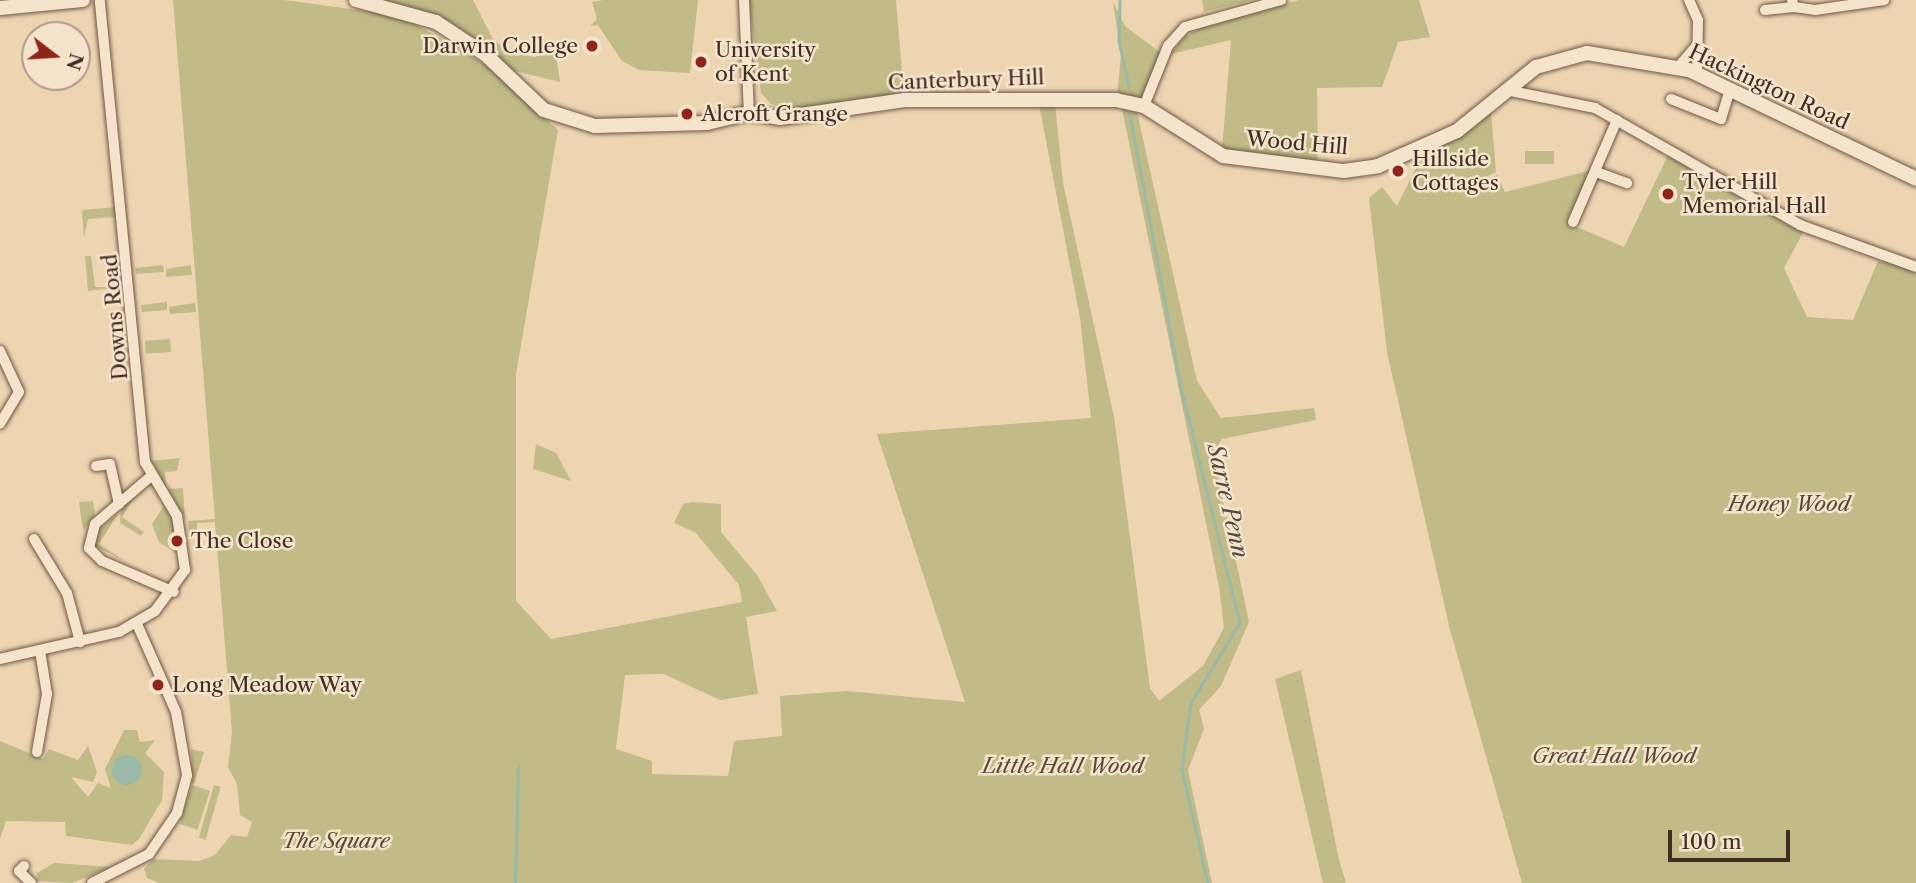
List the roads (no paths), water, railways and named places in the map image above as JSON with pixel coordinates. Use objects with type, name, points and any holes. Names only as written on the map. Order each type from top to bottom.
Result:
[{"type":"street","points":[[0,8],[83,0]]},
{"type":"street","name":"Downs Road","points":[[0,659],[80,642],[137,624],[174,592],[186,570],[184,536],[150,477],[100,0]]},
{"type":"street","name":"Canterbury Hill","points":[[356,0],[436,22],[485,55],[544,110],[575,123],[706,122],[749,113],[780,118],[905,100],[1044,98],[1144,106]]},
{"type":"street","points":[[744,0],[749,113]]},
{"type":"street","points":[[1144,106],[1168,46],[1185,27],[1281,0]]},
{"type":"street","points":[[1689,0],[1698,20],[1697,74]]},
{"type":"street","points":[[1765,10],[1793,4],[1884,0]]},
{"type":"street","points":[[1679,66],[1698,44]]},
{"type":"street","name":"Hackington Road","points":[[1378,166],[1457,131],[1536,67],[1573,54],[1679,66],[1916,179]]},
{"type":"street","points":[[1506,90],[1573,102],[1617,120],[1800,225],[1916,267]]},
{"type":"street","points":[[1671,100],[1721,119],[1730,90]]},
{"type":"street","name":"Wood Hill","points":[[1144,106],[1202,146],[1237,160],[1344,171],[1378,166]]},
{"type":"street","points":[[1573,222],[1599,173],[1617,120]]},
{"type":"street","points":[[1599,173],[1627,183]]},
{"type":"street","points":[[0,351],[19,391],[0,424]]},
{"type":"street","points":[[96,466],[110,464],[119,504]]},
{"type":"street","points":[[150,477],[91,528],[93,554],[174,592]]},
{"type":"street","points":[[37,542],[67,593],[80,642]]},
{"type":"street","points":[[96,882],[134,865],[163,837],[187,775],[176,712],[137,624]]},
{"type":"street","points":[[40,651],[47,694],[40,749]]},
{"type":"street","points":[[24,866],[19,872],[31,883]]},
{"type":"waterway","name":"Sarre Penn","points":[[1120,0],[1119,41],[1129,87]]},
{"type":"waterway","name":"Sarre Penn","points":[[1130,115],[1181,388],[1240,623],[1191,703],[1182,769],[1208,883]]},
{"type":"waterway","points":[[515,883],[518,766]]},
{"type":"place","name":"Darwin College","points":[[592,46]]},
{"type":"place","name":"University of Kent","points":[[701,62]]},
{"type":"place","name":"Alcroft Grange","points":[[687,114]]},
{"type":"place","name":"Hillside Cottages","points":[[1398,171]]},
{"type":"place","name":"Tyler Hill Memorial Hall","points":[[1668,194]]},
{"type":"place","name":"The Close","points":[[177,541]]},
{"type":"place","name":"Long Meadow Way","points":[[158,685]]},
{"type":"park label","name":"Honey Wood","points":[[1789,504]]},
{"type":"park label","name":"Great Hall Wood","points":[[1614,756]]},
{"type":"park label","name":"Little Hall Wood","points":[[1063,766]]},
{"type":"park label","name":"The Square","points":[[336,841]]}]
